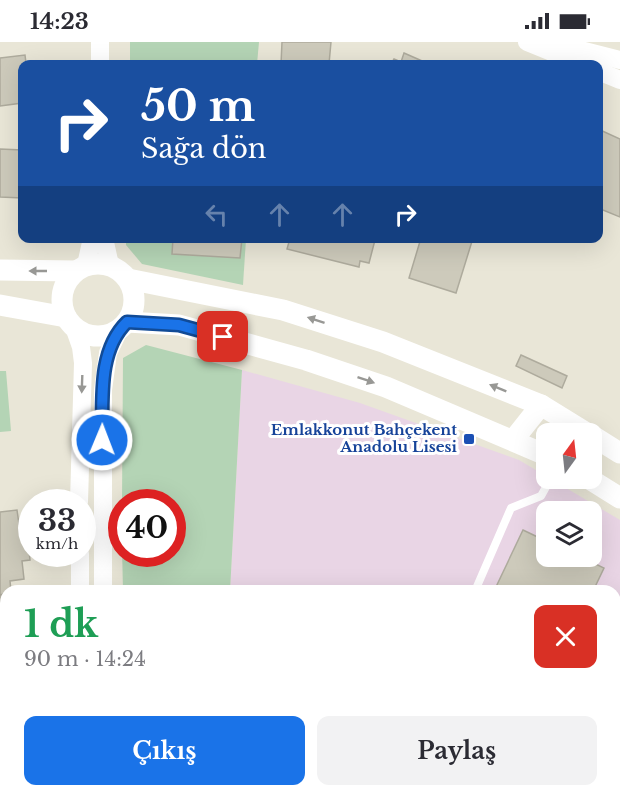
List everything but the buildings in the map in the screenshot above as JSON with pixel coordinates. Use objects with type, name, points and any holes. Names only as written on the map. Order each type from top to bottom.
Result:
[{"type":"main road","points":[[0,270],[110,265],[128,279],[283,310],[383,342],[541,405],[571,423]]},
{"type":"main road","points":[[70,322],[62,305],[62,292],[67,280],[81,268]]},
{"type":"main road","points":[[123,326],[135,300],[128,279]]},
{"type":"main road","points":[[0,304],[70,322],[85,333],[97,336],[123,326],[179,325],[306,360],[386,387],[536,450]]},
{"type":"main road","points":[[514,439],[541,405]]},
{"type":"main road","points":[[602,442],[620,453]]},
{"type":"main road","points":[[602,487],[620,498]]},
{"type":"street","points":[[100,42],[100,60]]},
{"type":"street","points":[[527,42],[571,60]]},
{"type":"street","points":[[549,42],[620,60]]},
{"type":"street","points":[[603,74],[620,80]]},
{"type":"street","points":[[81,268],[90,243]]},
{"type":"street","points":[[105,243],[110,265]]},
{"type":"street","points":[[70,322],[81,347],[83,363],[80,489]]},
{"type":"street","points":[[103,585],[103,390],[108,353],[123,326]]},
{"type":"street","points":[[80,567],[80,585]]},
{"type":"lane","points":[[478,585],[512,508],[541,496],[545,489]]},
{"type":"shaded area","points":[[242,370],[360,403],[519,460],[536,470],[536,489],[568,489],[588,501],[536,501],[536,567],[602,567],[602,509],[620,520],[620,585],[230,585]]},
{"type":"green space","points":[[130,42],[259,42],[257,60],[130,60]]},
{"type":"green space","points":[[126,243],[246,243],[243,285],[142,264]]},
{"type":"green space","points":[[146,345],[242,370],[230,585],[123,585],[122,567],[186,567],[186,489],[122,489],[123,358]]},
{"type":"green space","points":[[0,371],[6,371],[11,431],[0,432]]},
{"type":"place","name":"Emlakkonut Bahçekent Anadolu Lisesi","points":[[469,439]]},
{"type":"route","points":[[102,440],[103,390],[108,353],[119,330],[127,322],[179,325],[223,337]]}]
